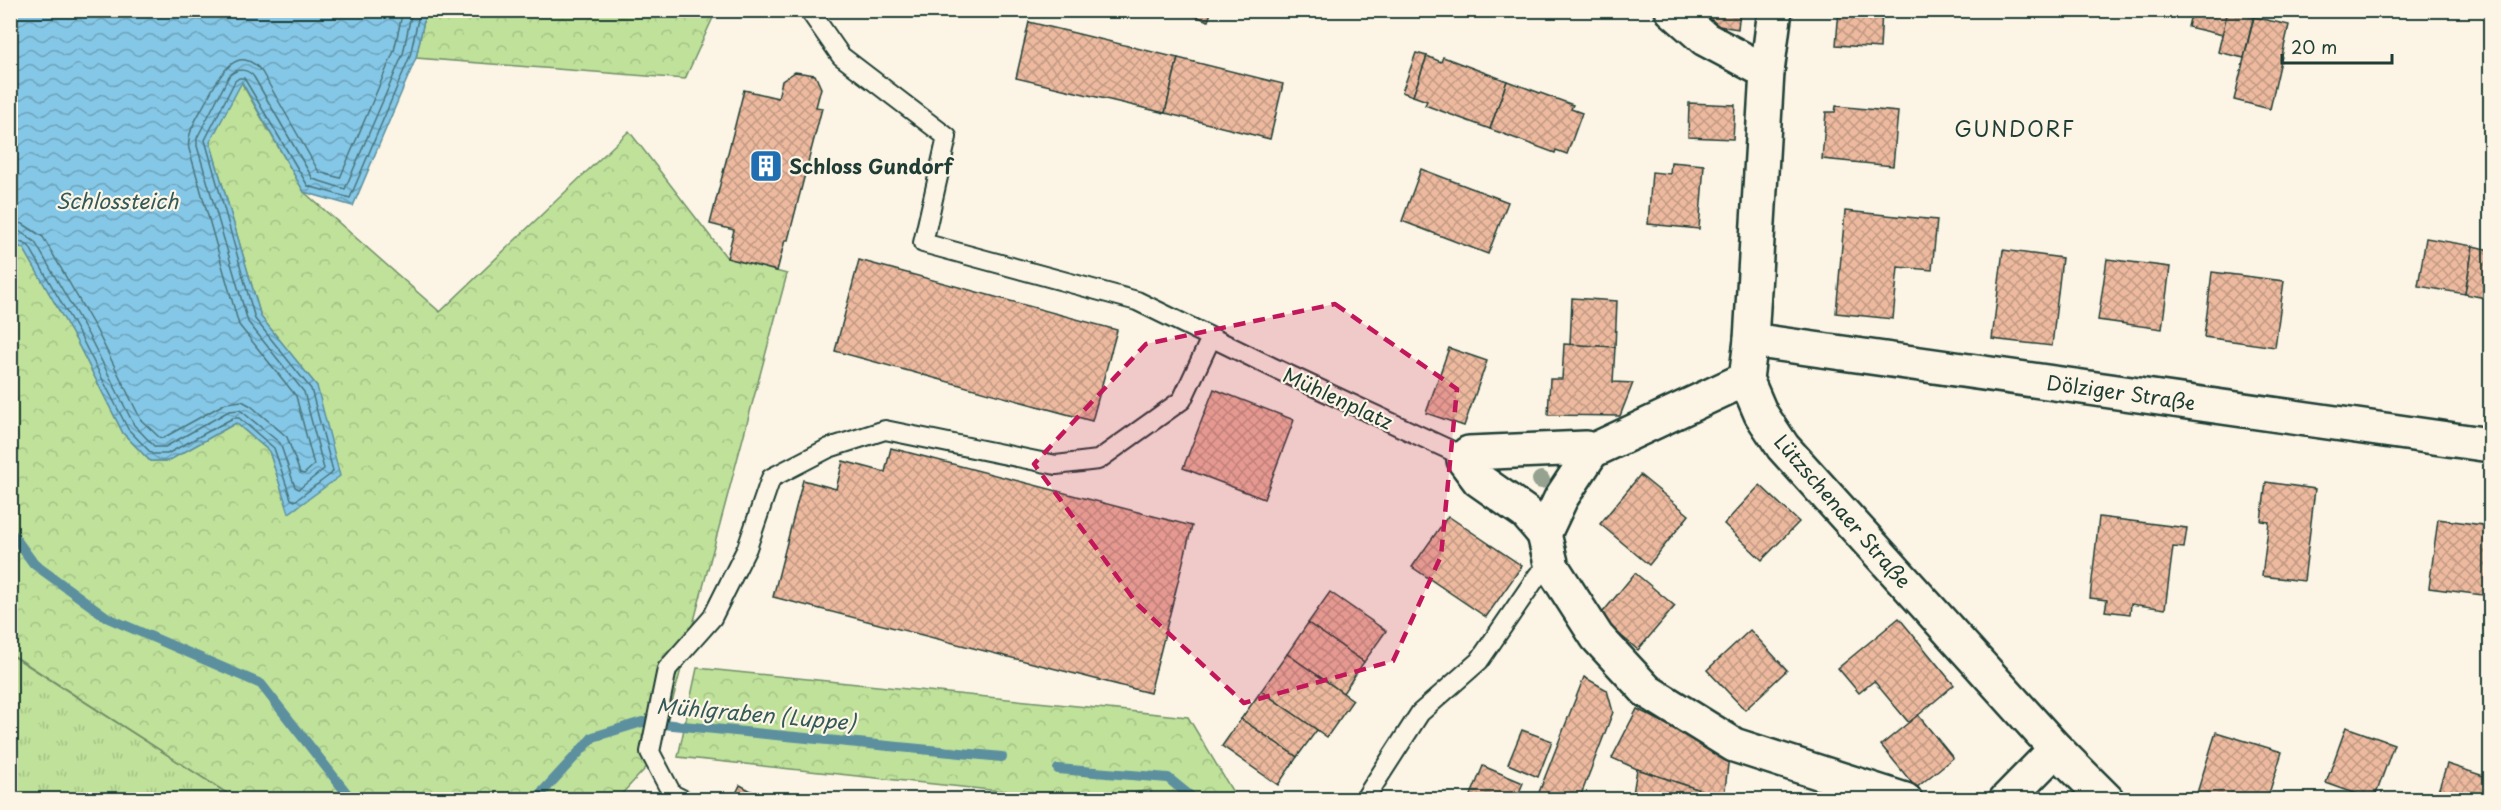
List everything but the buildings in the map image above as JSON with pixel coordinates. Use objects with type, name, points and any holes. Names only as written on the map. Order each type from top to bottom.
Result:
[{"type":"street","points":[[1671,10],[1705,39],[1767,72]]},
{"type":"street","points":[[1544,534],[1561,498],[1592,451],[1746,379],[1751,340],[1767,72],[1775,10]]},
{"type":"street","name":"Dölziger Straße","points":[[1751,340],[2490,445]]},
{"type":"street","name":"Lützschenaer Straße","points":[[1746,379],[1761,414],[1783,447],[2056,748],[2107,800]]},
{"type":"street","points":[[1592,451],[1586,448],[1469,453],[1464,463],[1479,480],[1526,513],[1544,534],[1552,567],[1597,637],[1647,691],[1734,745],[1905,800]]},
{"type":"street","points":[[2006,800],[2056,748]]},
{"type":"lane","name":"Mühlenplatz","points":[[809,10],[841,56],[947,137],[923,243],[1137,301],[1465,457]]},
{"type":"lane","points":[[684,800],[672,794],[650,752],[667,669],[712,618],[747,548],[771,478],[829,448],[885,430],[1056,465],[1098,460],[1182,400],[1211,338]]},
{"type":"lane","points":[[1364,800],[1420,713],[1479,662],[1539,575],[1552,567]]},
{"type":"highlighted area","points":[[1335,304],[1457,389],[1441,556],[1393,661],[1244,703],[1138,605],[1034,464],[1146,344]]},
{"type":"green space","points":[[426,11],[716,11],[685,79],[416,58]]},
{"type":"green space","points":[[241,82],[304,192],[440,312],[629,131],[727,258],[787,274],[658,755],[617,799],[236,799],[11,654],[10,242],[24,249],[77,342],[123,433],[150,461],[168,461],[236,423],[269,451],[289,512],[317,386],[261,317],[210,142]]},
{"type":"green space","points":[[10,654],[236,799],[11,799]]},
{"type":"green space","points":[[697,668],[1188,717],[1237,799],[1154,799],[1150,790],[1110,797],[1000,791],[678,757]]},
{"type":"green space","points":[[1000,791],[1110,797],[1114,799],[999,799]]},
{"type":"water","name":"Schlossteich","points":[[10,11],[426,11],[416,58],[353,206],[304,192],[242,82],[210,142],[261,317],[317,386],[340,476],[289,513],[269,451],[236,423],[168,461],[150,461],[123,433],[77,342],[24,249],[11,242]]},
{"type":"waterway","name":"Mühlgraben (Luppe)","points":[[10,531],[34,564],[108,618],[261,684],[352,800]]},
{"type":"waterway","name":"Mühlgraben (Luppe)","points":[[535,800],[593,737],[642,722],[1002,757]]},
{"type":"waterway","name":"Mühlgraben (Luppe)","points":[[1058,769],[1168,778],[1195,800]]},
{"type":"place","name":"Schloss Gundorf","points":[[766,166]]},
{"type":"district","name":"GUNDORF","points":[[2015,128]]}]
